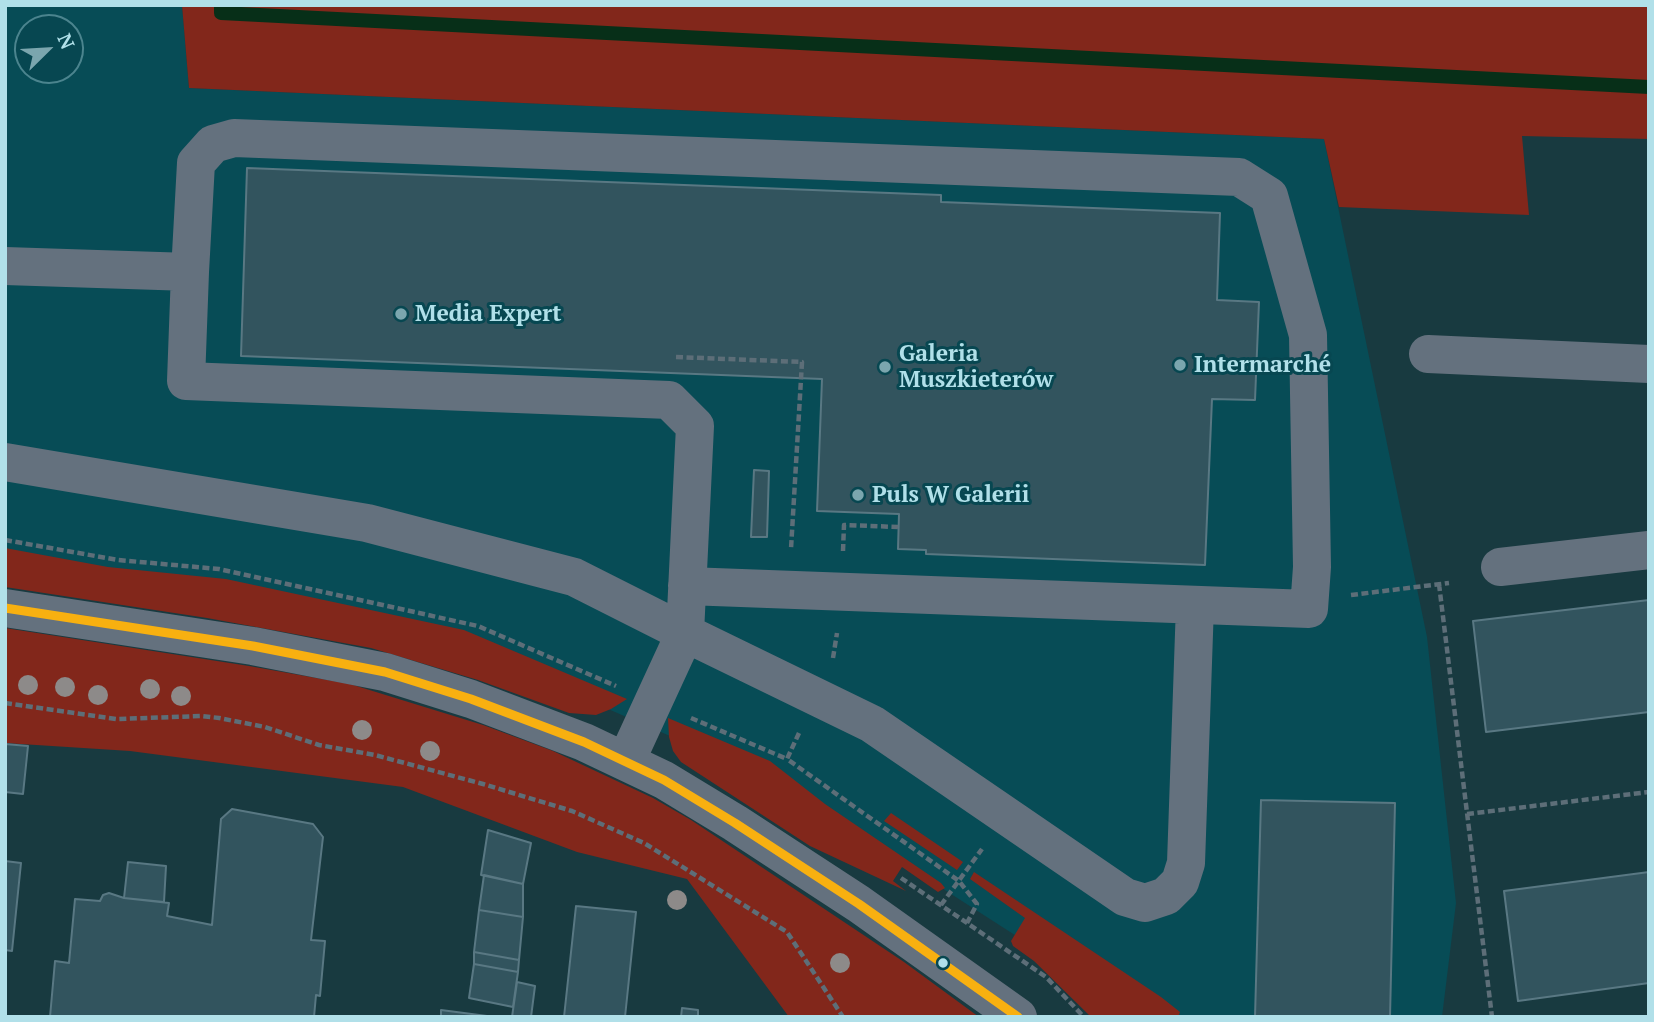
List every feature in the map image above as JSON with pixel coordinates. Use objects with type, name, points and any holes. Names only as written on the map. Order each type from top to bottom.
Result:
[{"type":"street","points":[[626,761],[685,633],[687,586],[695,426],[669,400],[186,381],[195,163],[213,144],[234,138],[1239,177],[1269,196],[1308,335],[1311,577],[1309,609],[687,586]]},
{"type":"street","points":[[5,266],[190,272]]},
{"type":"street","points":[[1428,354],[1649,364]]},
{"type":"street","points":[[5,462],[367,523],[574,577],[872,724],[1125,897],[1145,903],[1166,896],[1180,882],[1186,863],[1195,605]]},
{"type":"street","points":[[1500,568],[1649,550]]},
{"type":"street","points":[[5,608],[253,646],[384,672],[440,688],[538,724],[626,761],[758,837],[859,904],[1018,1017]]},
{"type":"path","points":[[5,540],[118,561],[219,569],[478,626],[787,759]]},
{"type":"path","points":[[1311,577],[1325,578],[1325,595],[1362,594],[1449,583]]},
{"type":"path","points":[[1439,584],[1492,1016]]},
{"type":"path","points":[[5,703],[116,719],[202,716],[219,718],[265,727],[319,745],[387,758],[572,811],[644,843],[787,932],[843,1017]]},
{"type":"path","points":[[1467,814],[1649,792]]},
{"type":"path","points":[[941,905],[969,867]]},
{"type":"path","points":[[899,877],[967,923]]},
{"type":"shaded area","points":[[5,5],[182,5],[189,88],[1324,139],[1427,637],[1456,903],[1442,1017],[1120,1017],[1077,975],[780,784],[466,647],[5,566]]},
{"type":"shaded area","points":[[182,5],[1649,5],[1649,139],[1522,136],[1529,215],[1339,207],[1324,139],[189,88]]},
{"type":"shaded area","points":[[5,548],[108,567],[226,579],[464,630],[627,699],[596,715],[569,713],[478,680],[371,648],[207,618],[5,587]]},
{"type":"shaded area","points":[[5,628],[350,684],[483,725],[553,751],[653,798],[691,820],[904,962],[979,1017],[789,1017],[687,879],[577,852],[403,787],[130,751],[5,743]]},
{"type":"shaded area","points":[[668,718],[770,761],[825,804],[945,888],[938,892],[902,867],[893,881],[906,891],[810,846],[681,762],[673,751]]},
{"type":"shaded area","points":[[891,813],[963,862],[957,870],[884,821]]},
{"type":"shaded area","points":[[974,872],[1161,997],[1180,1012],[1178,1017],[1091,1017],[1034,961],[1013,946],[1011,941],[1025,918],[970,879]]},
{"type":"building","name":"Galeria Muszkieterów","points":[[247,168],[941,195],[941,202],[1220,213],[1217,300],[1259,302],[1255,400],[1212,399],[1205,565],[926,554],[926,550],[898,549],[899,514],[817,511],[822,379],[241,356]]},
{"type":"building","points":[[754,470],[769,471],[767,537],[751,537]]},
{"type":"building","points":[[1649,600],[1649,712],[1486,732],[1473,621]]},
{"type":"building","points":[[5,744],[28,746],[23,794],[5,792]]},
{"type":"building","points":[[1261,800],[1395,803],[1390,1017],[1255,1017]]},
{"type":"building","points":[[232,809],[313,824],[323,837],[311,940],[325,941],[320,996],[316,995],[314,1017],[50,1017],[55,961],[69,963],[75,899],[100,901],[103,895],[109,893],[124,898],[169,903],[167,916],[212,925],[221,819]]},
{"type":"building","points":[[488,830],[531,843],[523,884],[481,875]]},
{"type":"building","points":[[5,861],[21,863],[12,951],[5,950]]},
{"type":"building","points":[[128,862],[166,866],[164,902],[124,898]]},
{"type":"building","points":[[1649,872],[1649,983],[1518,1001],[1504,891]]},
{"type":"building","points":[[484,875],[523,884],[523,917],[479,910]]},
{"type":"building","points":[[576,906],[636,912],[625,1017],[564,1017]]},
{"type":"building","points":[[479,910],[523,917],[519,960],[474,952]]},
{"type":"building","points":[[474,952],[519,960],[518,972],[474,964]]},
{"type":"building","points":[[474,964],[518,972],[513,1007],[469,998]]},
{"type":"building","points":[[517,982],[535,986],[531,1017],[512,1017]]},
{"type":"building","points":[[682,1008],[698,1010],[698,1017],[681,1017]]},
{"type":"building","points":[[441,1010],[487,1016],[487,1017],[441,1017]]},
{"type":"waterway","points":[[221,5],[221,13],[1649,87]]},
{"type":"transit line","points":[[5,608],[253,646],[385,672],[471,699],[584,742],[664,780],[735,823],[859,904],[1018,1017]]},
{"type":"place","name":"Media Expert","points":[[401,314]]},
{"type":"place","name":"Intermarché","points":[[1180,365]]},
{"type":"place","name":"Galeria Muszkieterów","points":[[885,367]]},
{"type":"place","name":"Puls W Galerii","points":[[858,495]]}]
